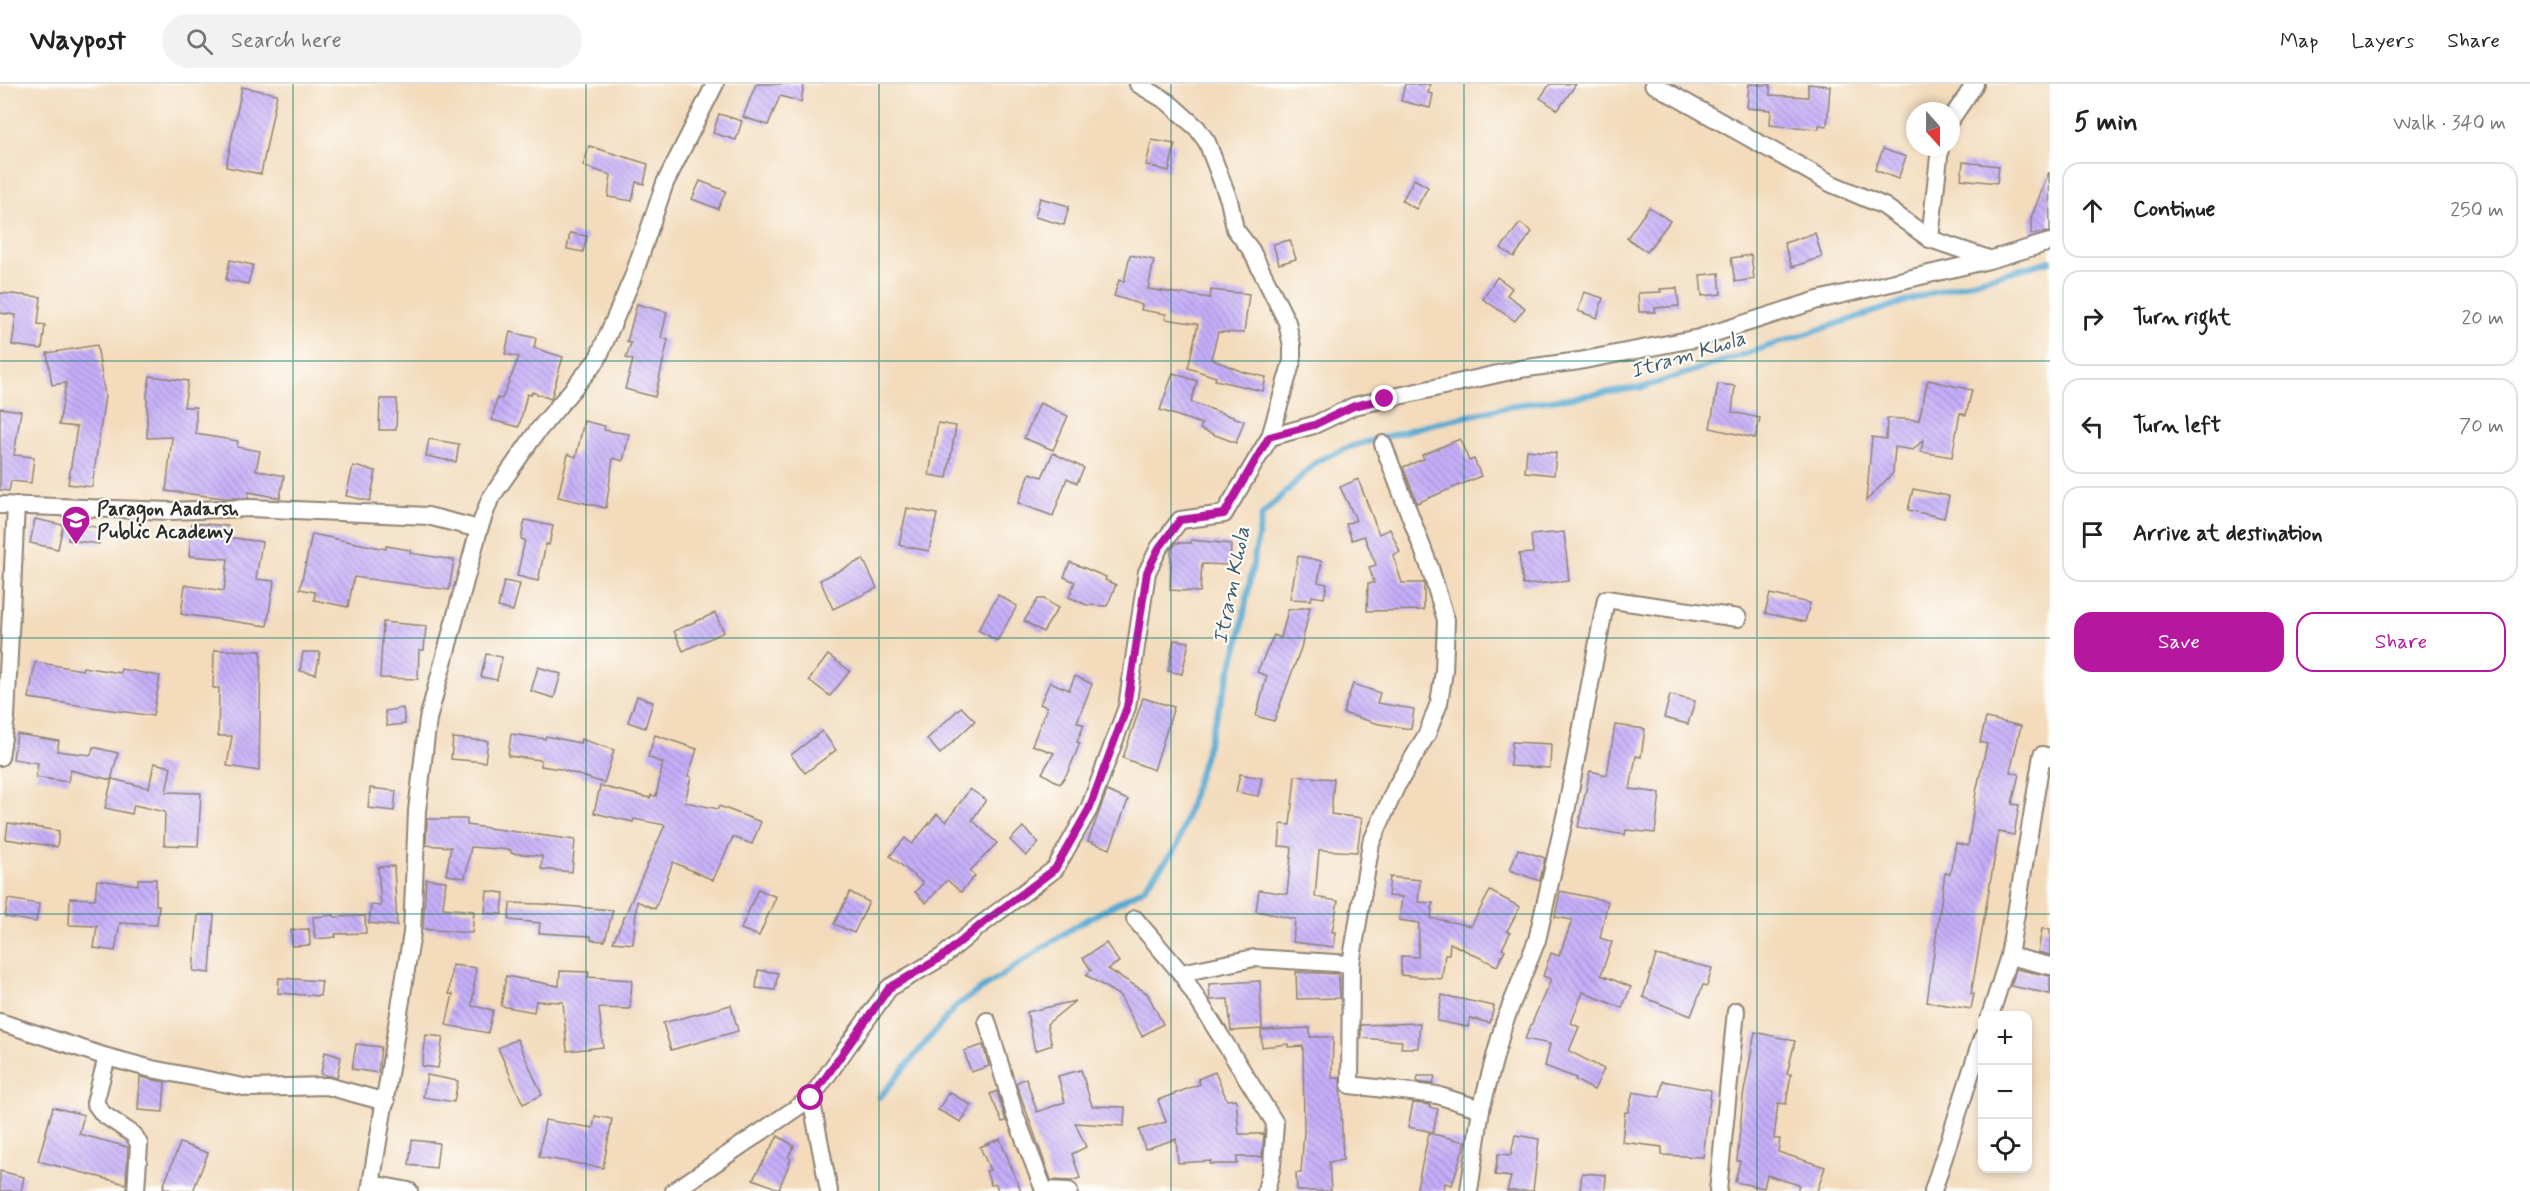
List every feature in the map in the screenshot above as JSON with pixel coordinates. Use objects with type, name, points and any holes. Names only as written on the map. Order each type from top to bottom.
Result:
[{"type":"street","points":[[409,1191],[371,1187],[412,933],[417,811],[428,719],[479,530],[489,499],[536,433],[597,360],[633,277],[665,183],[715,84]]},
{"type":"street","points":[[674,1191],[811,1098],[889,988],[942,957],[1055,869],[1089,809],[1127,707],[1147,572],[1159,548],[1180,520],[1224,514],[1269,437],[1292,361],[1292,346],[1287,322],[1251,250],[1235,229],[1229,200],[1207,142],[1197,128],[1168,102],[1138,84]]},
{"type":"street","points":[[1653,84],[1832,184],[1884,206],[1930,239],[1989,260]]},
{"type":"street","points":[[1960,106],[1975,84]]},
{"type":"street","points":[[1930,239],[1939,156]]},
{"type":"street","points":[[1269,437],[1314,425],[1354,406],[1419,390],[1699,338],[1818,300],[1989,260],[2050,242]]},
{"type":"street","points":[[1383,444],[1430,568],[1446,620],[1444,671],[1439,703],[1427,734],[1396,787],[1371,843],[1351,964],[1350,1085],[1437,1095],[1481,1109]]},
{"type":"street","points":[[0,757],[6,717],[8,505],[170,511],[250,508],[428,516],[479,530]]},
{"type":"street","points":[[1469,1191],[1481,1109],[1504,1023],[1537,940],[1566,812],[1606,599],[1738,618]]},
{"type":"street","points":[[1992,1011],[2009,956],[2042,755],[2050,757]]},
{"type":"street","points":[[1134,919],[1181,973],[1275,1123],[1272,1166],[1266,1191]]},
{"type":"street","points":[[2009,956],[2050,966]]},
{"type":"street","points":[[1181,973],[1254,958],[1351,964]]},
{"type":"street","points":[[1718,1191],[1736,1011]]},
{"type":"street","points":[[987,1021],[1015,1115],[1044,1190],[1069,1191]]},
{"type":"street","points":[[0,1022],[107,1057],[152,1069],[249,1088],[327,1086],[386,1102]]},
{"type":"street","points":[[1933,1191],[1978,1053]]},
{"type":"street","points":[[107,1057],[95,1102],[103,1114],[134,1135],[139,1144],[136,1191]]},
{"type":"street","points":[[811,1098],[829,1191]]},
{"type":"building","points":[[756,84],[804,84],[801,102],[780,96],[768,125],[743,117]]},
{"type":"building","points":[[1405,84],[1430,84],[1428,93],[1433,94],[1430,108],[1401,101]]},
{"type":"building","points":[[1550,84],[1576,84],[1558,110],[1540,98]]},
{"type":"building","points":[[1749,84],[1770,85],[1770,95],[1808,97],[1808,84],[1830,86],[1827,126],[1819,125],[1819,129],[1770,125],[1771,110],[1747,108]]},
{"type":"building","points":[[242,87],[277,94],[261,174],[226,167]]},
{"type":"building","points":[[719,114],[742,121],[736,140],[713,133]]},
{"type":"building","points":[[1152,140],[1175,144],[1169,171],[1146,165]]},
{"type":"building","points":[[589,146],[648,164],[644,184],[636,182],[632,201],[608,197],[611,175],[583,166]]},
{"type":"building","points":[[1883,149],[1906,157],[1898,179],[1875,170]]},
{"type":"building","points":[[1963,162],[1999,166],[1997,183],[1961,179]]},
{"type":"building","points":[[2049,172],[2050,232],[2031,234],[2031,218]]},
{"type":"building","points":[[1414,179],[1428,187],[1416,209],[1402,201]]},
{"type":"building","points":[[700,181],[726,191],[718,209],[692,199]]},
{"type":"building","points":[[1040,198],[1069,206],[1064,225],[1035,217]]},
{"type":"building","points":[[1649,207],[1670,221],[1647,252],[1627,238]]},
{"type":"building","points":[[1520,223],[1532,232],[1514,257],[1501,248]]},
{"type":"building","points":[[570,233],[587,236],[583,252],[567,249]]},
{"type":"building","points":[[1815,233],[1822,257],[1792,267],[1784,243]]},
{"type":"building","points":[[1290,240],[1296,259],[1279,264],[1273,244]]},
{"type":"building","points":[[1130,255],[1154,260],[1148,289],[1210,298],[1211,290],[1249,294],[1244,333],[1218,332],[1211,359],[1243,372],[1266,377],[1263,391],[1215,380],[1216,377],[1188,368],[1198,324],[1165,319],[1166,314],[1141,310],[1142,305],[1114,296],[1119,280],[1124,282]]},
{"type":"building","points":[[1751,255],[1754,279],[1735,282],[1731,258]]},
{"type":"building","points":[[230,260],[253,265],[248,284],[226,280]]},
{"type":"building","points":[[1719,273],[1721,294],[1702,296],[1700,275]]},
{"type":"building","points":[[1497,277],[1512,288],[1507,295],[1525,308],[1515,321],[1483,299]]},
{"type":"building","points":[[1677,288],[1679,306],[1655,308],[1655,312],[1639,312],[1638,293],[1661,292],[1660,289]]},
{"type":"building","points":[[1584,292],[1603,298],[1597,318],[1578,311]]},
{"type":"building","points":[[0,293],[41,297],[38,324],[45,325],[42,349],[12,345],[16,315],[0,313]]},
{"type":"building","points":[[637,304],[667,312],[661,338],[668,340],[655,397],[625,389],[633,360],[626,358],[631,343],[627,342]]},
{"type":"building","points":[[510,332],[536,338],[534,348],[563,357],[551,399],[532,392],[531,395],[527,394],[519,427],[492,420],[497,398],[502,399],[519,357],[505,354]]},
{"type":"building","points":[[97,345],[105,396],[92,487],[68,484],[77,427],[59,425],[66,383],[52,385],[47,353]]},
{"type":"building","points":[[1173,373],[1197,381],[1191,402],[1244,421],[1236,443],[1200,429],[1202,424],[1160,410]]},
{"type":"building","points":[[150,376],[188,381],[184,407],[196,407],[196,434],[238,441],[237,447],[260,451],[256,470],[284,476],[280,498],[249,492],[248,498],[224,498],[166,491],[172,437],[147,438],[147,395]]},
{"type":"building","points":[[1928,380],[1972,390],[1966,415],[1960,413],[1952,457],[1921,452],[1923,440],[1913,450],[1895,447],[1893,473],[1866,501],[1872,437],[1886,439],[1887,418],[1919,420]]},
{"type":"building","points":[[1718,384],[1735,386],[1732,412],[1760,418],[1755,438],[1710,428]]},
{"type":"building","points":[[380,399],[397,399],[396,430],[379,430]]},
{"type":"building","points":[[1040,403],[1068,416],[1053,450],[1024,438]]},
{"type":"building","points":[[0,408],[21,411],[14,455],[34,457],[31,483],[11,481],[9,491],[0,490]]},
{"type":"building","points":[[584,421],[605,426],[604,430],[629,434],[623,461],[613,458],[606,508],[558,497],[568,454],[576,457]]},
{"type":"building","points":[[938,423],[956,426],[947,478],[929,475]]},
{"type":"building","points":[[429,439],[459,444],[456,462],[426,456]]},
{"type":"building","points":[[1460,439],[1469,461],[1474,459],[1481,476],[1417,503],[1403,467],[1424,459],[1422,455]]},
{"type":"building","points":[[1527,450],[1556,453],[1554,475],[1525,472]]},
{"type":"building","points":[[1053,453],[1084,468],[1077,483],[1067,478],[1053,516],[1018,503],[1030,473],[1042,477]]},
{"type":"building","points":[[353,466],[376,471],[370,501],[346,496]]},
{"type":"building","points":[[1358,479],[1379,534],[1390,529],[1400,552],[1393,555],[1402,583],[1424,583],[1424,610],[1367,611],[1368,583],[1374,583],[1369,567],[1376,565],[1364,536],[1352,540],[1346,524],[1356,520],[1340,487]]},
{"type":"building","points":[[1913,489],[1949,496],[1944,518],[1908,510]]},
{"type":"building","points":[[907,508],[937,514],[929,551],[899,545]]},
{"type":"building","points":[[35,519],[63,525],[58,549],[30,543]]},
{"type":"building","points":[[525,520],[553,526],[549,545],[546,544],[538,581],[517,576],[525,540],[521,539]]},
{"type":"building","points":[[71,523],[102,528],[99,544],[68,540]]},
{"type":"building","points":[[192,523],[228,526],[227,537],[262,542],[256,579],[274,581],[267,626],[181,614],[185,585],[224,591],[228,559],[189,556]]},
{"type":"building","points":[[1564,532],[1569,581],[1523,585],[1519,554],[1533,553],[1531,535]]},
{"type":"building","points":[[312,534],[386,549],[386,546],[411,550],[410,553],[454,560],[449,590],[354,577],[348,607],[314,600],[315,592],[300,589]]},
{"type":"building","points":[[1191,540],[1231,544],[1230,565],[1202,564],[1200,592],[1170,590],[1171,550],[1176,543],[1191,543]]},
{"type":"building","points":[[1298,556],[1322,561],[1318,582],[1327,584],[1324,598],[1312,596],[1311,600],[1290,599]]},
{"type":"building","points":[[863,559],[877,588],[833,609],[820,580]]},
{"type":"building","points":[[1070,562],[1106,577],[1105,580],[1116,585],[1107,606],[1087,605],[1069,597],[1075,582],[1064,577]]},
{"type":"building","points":[[504,581],[520,584],[513,611],[498,607]]},
{"type":"building","points":[[1770,594],[1810,603],[1805,622],[1765,613]]},
{"type":"building","points":[[998,595],[1017,606],[997,641],[978,630]]},
{"type":"building","points":[[1038,599],[1044,599],[1058,608],[1043,632],[1024,621]]},
{"type":"building","points":[[1310,607],[1301,648],[1274,721],[1256,716],[1267,676],[1257,672],[1274,635],[1281,638],[1288,610]]},
{"type":"building","points":[[715,613],[724,632],[683,651],[674,631]]},
{"type":"building","points":[[383,622],[426,626],[424,650],[419,650],[418,679],[380,678]]},
{"type":"building","points":[[1174,640],[1189,642],[1182,674],[1168,671]]},
{"type":"building","points":[[214,650],[261,651],[259,771],[227,766],[232,736],[218,736],[219,688],[213,688]]},
{"type":"building","points":[[303,652],[320,652],[316,674],[300,671]]},
{"type":"building","points":[[486,654],[502,657],[497,680],[481,677]]},
{"type":"building","points":[[828,655],[850,671],[830,696],[809,680]]},
{"type":"building","points":[[35,662],[82,670],[83,667],[120,673],[121,669],[160,676],[153,716],[29,698]]},
{"type":"building","points":[[538,667],[561,674],[554,698],[531,691]]},
{"type":"building","points":[[1075,676],[1092,684],[1077,722],[1084,725],[1077,742],[1080,743],[1068,772],[1060,784],[1042,773],[1054,753],[1032,745],[1047,707],[1040,704],[1050,682],[1069,690]]},
{"type":"building","points":[[1353,684],[1380,693],[1377,703],[1414,709],[1411,729],[1379,724],[1343,713]]},
{"type":"building","points":[[1670,695],[1695,701],[1688,724],[1664,718]]},
{"type":"building","points":[[637,696],[653,702],[645,728],[628,722]]},
{"type":"building","points":[[1143,698],[1174,707],[1154,770],[1123,758]]},
{"type":"building","points":[[961,707],[975,721],[940,754],[927,739]]},
{"type":"building","points":[[403,708],[405,724],[387,726],[385,711]]},
{"type":"building","points":[[1986,718],[2021,726],[2010,772],[2019,774],[2012,804],[2019,805],[2014,835],[1999,832],[1971,994],[1974,994],[1971,1009],[1927,1002],[1945,873],[1950,874],[1956,843],[1968,846],[1976,792],[1987,744],[1980,742]]},
{"type":"building","points":[[1615,725],[1645,729],[1641,757],[1636,756],[1630,789],[1660,793],[1655,833],[1626,830],[1625,835],[1578,827],[1590,771],[1607,775]]},
{"type":"building","points":[[822,731],[836,750],[805,773],[791,755]]},
{"type":"building","points":[[17,734],[59,741],[57,751],[91,755],[93,747],[118,753],[111,780],[70,770],[68,782],[36,777],[38,763],[13,759]]},
{"type":"building","points":[[511,734],[545,739],[546,736],[580,743],[581,739],[614,750],[604,783],[560,769],[541,766],[541,760],[508,756]]},
{"type":"building","points":[[655,735],[697,749],[688,776],[691,777],[685,802],[718,809],[719,806],[761,822],[752,844],[733,837],[713,880],[673,862],[655,909],[637,901],[633,944],[613,942],[665,825],[634,819],[633,822],[594,813],[600,786],[650,798],[651,795],[656,796],[663,763],[648,757]]},
{"type":"building","points":[[453,738],[488,741],[485,762],[451,759]]},
{"type":"building","points":[[1512,742],[1551,744],[1550,768],[1510,766]]},
{"type":"building","points":[[154,763],[171,767],[166,792],[201,793],[198,846],[164,845],[165,812],[134,805],[132,814],[105,808],[112,779],[149,788]]},
{"type":"building","points":[[1240,774],[1262,778],[1258,796],[1236,792]]},
{"type":"building","points":[[1295,776],[1334,779],[1331,814],[1362,818],[1357,852],[1319,850],[1315,897],[1338,901],[1332,932],[1335,932],[1334,947],[1293,942],[1295,919],[1256,911],[1259,890],[1287,894],[1292,847],[1279,846],[1281,824],[1290,825]]},
{"type":"building","points":[[370,788],[396,791],[394,811],[368,808]]},
{"type":"building","points":[[970,789],[986,800],[972,820],[997,843],[970,871],[975,876],[961,892],[947,880],[926,903],[915,892],[923,883],[890,856],[905,838],[912,844],[937,814],[946,822]]},
{"type":"building","points":[[1107,791],[1128,800],[1110,849],[1088,841]]},
{"type":"building","points":[[427,819],[467,819],[467,825],[575,840],[572,872],[541,869],[542,856],[511,853],[511,850],[471,847],[465,878],[446,875],[451,847],[426,845]]},
{"type":"building","points":[[8,823],[59,831],[57,847],[6,839]]},
{"type":"building","points":[[1023,827],[1039,843],[1026,856],[1010,840]]},
{"type":"building","points":[[1518,849],[1545,858],[1540,881],[1510,870]]},
{"type":"building","points":[[394,866],[397,926],[369,923],[371,905],[381,906],[378,867]]},
{"type":"building","points":[[1390,877],[1420,880],[1418,902],[1433,903],[1431,918],[1471,926],[1490,891],[1520,907],[1507,931],[1510,933],[1497,966],[1450,943],[1449,954],[1445,954],[1442,979],[1401,975],[1401,956],[1418,957],[1419,923],[1399,920],[1402,897],[1388,896]]},
{"type":"building","points":[[138,879],[156,879],[156,905],[159,905],[157,925],[120,923],[115,951],[94,948],[97,926],[69,925],[70,898],[95,899],[97,880],[138,885]]},
{"type":"building","points":[[426,879],[446,881],[443,908],[474,911],[472,933],[423,929]]},
{"type":"building","points":[[758,889],[776,897],[759,936],[741,929]]},
{"type":"building","points":[[487,891],[504,893],[502,914],[485,913]]},
{"type":"building","points":[[1560,891],[1608,901],[1600,938],[1612,942],[1601,975],[1631,987],[1622,1008],[1583,992],[1571,1023],[1579,1027],[1569,1051],[1604,1069],[1594,1090],[1575,1080],[1576,1078],[1545,1066],[1550,1044],[1525,1039],[1551,979],[1543,976],[1551,953],[1559,956],[1572,920],[1555,917]]},
{"type":"building","points":[[850,892],[869,902],[854,933],[834,924]]},
{"type":"building","points":[[8,899],[39,904],[36,922],[5,917]]},
{"type":"building","points":[[510,903],[613,910],[605,941],[591,940],[591,936],[539,933],[540,923],[509,920]]},
{"type":"building","points":[[198,915],[214,915],[210,973],[193,971]]},
{"type":"building","points":[[334,915],[334,917],[365,916],[366,933],[335,934],[336,937],[315,939],[313,917]]},
{"type":"building","points":[[309,929],[310,945],[292,946],[291,930]]},
{"type":"building","points":[[2042,929],[2050,929],[2050,955],[2038,952]]},
{"type":"building","points":[[1106,943],[1119,962],[1108,969],[1147,993],[1163,1024],[1142,1036],[1120,996],[1086,975],[1091,970],[1083,958]]},
{"type":"building","points":[[1656,955],[1712,968],[1707,986],[1703,985],[1691,1016],[1643,997]]},
{"type":"building","points":[[452,965],[476,968],[472,1006],[493,1010],[488,1033],[446,1025],[453,994],[449,994]]},
{"type":"building","points":[[2016,969],[2050,976],[2050,994],[2011,986]]},
{"type":"building","points":[[758,970],[778,973],[775,990],[756,988]]},
{"type":"building","points":[[560,971],[589,972],[588,977],[632,980],[630,1009],[599,1008],[603,1047],[567,1051],[563,1002],[536,1001],[534,1012],[501,1006],[506,976],[559,986]]},
{"type":"building","points":[[1296,972],[1339,974],[1340,998],[1297,999]]},
{"type":"building","points":[[279,978],[322,981],[320,996],[278,993]]},
{"type":"building","points":[[1260,981],[1262,1029],[1231,1031],[1228,999],[1210,1000],[1209,984]]},
{"type":"building","points":[[1442,995],[1494,1006],[1490,1023],[1470,1018],[1468,1027],[1437,1021]]},
{"type":"building","points":[[1075,1001],[1047,1024],[1052,1045],[1035,1051],[1027,1012]]},
{"type":"building","points":[[731,1005],[738,1031],[671,1050],[663,1023]]},
{"type":"building","points":[[1420,1023],[1418,1048],[1401,1048],[1402,1041],[1361,1038],[1361,1025]]},
{"type":"building","points":[[1310,1028],[1310,1037],[1333,1037],[1332,1078],[1340,1078],[1343,1160],[1329,1162],[1331,1191],[1297,1191],[1296,1173],[1301,1173],[1304,1131],[1303,1046],[1288,1047],[1288,1044],[1262,1047],[1261,1030]]},
{"type":"building","points":[[1755,1032],[1795,1041],[1787,1074],[1791,1074],[1786,1104],[1778,1103],[1774,1139],[1780,1139],[1778,1152],[1825,1167],[1817,1191],[1797,1191],[1799,1185],[1767,1175],[1764,1188],[1735,1182],[1740,1161],[1737,1161],[1743,1097]]},
{"type":"building","points":[[426,1035],[443,1037],[438,1068],[422,1066]]},
{"type":"building","points":[[517,1039],[542,1095],[523,1104],[498,1048]]},
{"type":"building","points":[[356,1044],[381,1047],[378,1073],[352,1069]]},
{"type":"building","points":[[983,1045],[989,1066],[971,1072],[964,1051]]},
{"type":"building","points":[[325,1052],[341,1057],[337,1078],[321,1074]]},
{"type":"building","points":[[1081,1070],[1092,1106],[1125,1107],[1124,1126],[1075,1123],[1086,1147],[1072,1154],[1080,1178],[1071,1181],[1051,1180],[1016,1083],[1026,1078],[1037,1112],[1065,1102],[1058,1076]]},
{"type":"building","points":[[1215,1072],[1227,1100],[1236,1099],[1239,1134],[1264,1134],[1262,1157],[1237,1157],[1237,1164],[1210,1164],[1211,1161],[1178,1163],[1176,1139],[1145,1149],[1139,1130],[1166,1122],[1158,1100],[1200,1084],[1198,1079]]},
{"type":"building","points":[[427,1075],[458,1081],[454,1102],[423,1097]]},
{"type":"building","points":[[1418,1076],[1435,1076],[1433,1084],[1417,1082]]},
{"type":"building","points":[[140,1077],[165,1082],[163,1112],[138,1110]]},
{"type":"building","points":[[1663,1081],[1711,1090],[1703,1157],[1662,1155],[1662,1147],[1622,1142],[1625,1112],[1628,1112],[1633,1092],[1660,1097]]},
{"type":"building","points":[[997,1091],[1006,1121],[1002,1122],[990,1094]]},
{"type":"building","points":[[949,1092],[971,1105],[961,1122],[938,1110]]},
{"type":"building","points":[[1413,1103],[1430,1105],[1429,1107],[1438,1109],[1433,1132],[1408,1127]]},
{"type":"building","points":[[53,1107],[84,1115],[79,1134],[128,1147],[126,1184],[38,1161]]},
{"type":"building","points":[[595,1116],[612,1119],[603,1168],[539,1157],[545,1120],[593,1128]]},
{"type":"building","points":[[1429,1133],[1465,1142],[1452,1185],[1445,1183],[1444,1191],[1416,1191]]},
{"type":"building","points":[[1515,1135],[1539,1139],[1533,1191],[1507,1191],[1511,1177],[1495,1175],[1498,1154],[1511,1155]]},
{"type":"building","points":[[778,1136],[794,1146],[788,1157],[791,1159],[779,1189],[753,1179]]},
{"type":"building","points":[[1000,1139],[1021,1191],[998,1191],[996,1184],[991,1185],[986,1171],[990,1170],[980,1147]]},
{"type":"building","points":[[412,1140],[439,1143],[436,1168],[409,1165]]},
{"type":"building","points":[[180,1143],[208,1153],[193,1191],[174,1191],[163,1187]]},
{"type":"building","points":[[0,1171],[24,1177],[21,1191],[0,1191]]},
{"type":"building","points":[[1582,1173],[1606,1175],[1605,1191],[1580,1191]]},
{"type":"waterway","name":"Itram Khola","points":[[880,1097],[957,1005],[1077,925],[1143,889],[1177,847],[1239,641],[1262,515],[1317,461],[1349,447],[1428,425],[1516,405],[1644,387],[1931,293],[2050,261]]},
{"type":"place","name":"Paragon Aadarsh Public Academy","points":[[76,546]]},
{"type":"route","points":[[811,1098],[889,988],[942,957],[1055,869],[1089,809],[1127,707],[1147,572],[1159,548],[1180,520],[1224,514],[1269,437],[1314,425],[1354,406],[1385,399]]}]
